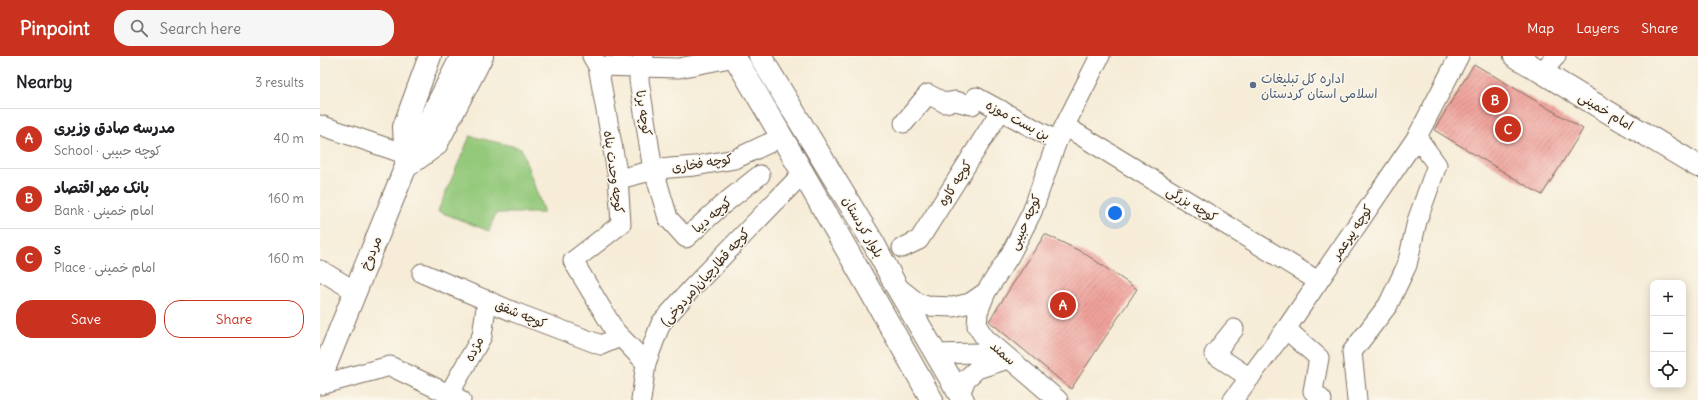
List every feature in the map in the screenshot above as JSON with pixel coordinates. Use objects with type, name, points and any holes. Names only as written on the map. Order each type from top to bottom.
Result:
[{"type":"main road","points":[[430,56],[404,127],[406,160],[436,145],[482,56]]},
{"type":"main road","name":"مردوخ","points":[[320,379],[406,160],[425,128],[462,56]]},
{"type":"main road","name":"بلوار کردستان","points":[[734,56],[804,172],[851,259],[932,400]]},
{"type":"main road","name":"بلوار کردستان","points":[[760,56],[874,244],[895,284],[961,397]]},
{"type":"main road","name":"امام خمینی","points":[[1515,56],[1549,64],[1698,166]]},
{"type":"street","points":[[595,61],[642,61],[679,68],[734,56]]},
{"type":"street","name":"کوچه حبیبی","points":[[895,284],[918,303],[927,306],[959,306],[970,303],[986,292],[1010,255],[1032,212],[1061,134],[1100,56]]},
{"type":"street","name":"کوچه پیرعمر","points":[[1233,400],[1286,329],[1417,137],[1459,56]]},
{"type":"street","name":"کوچه وحدت پناه","points":[[595,61],[618,178],[621,224],[573,261],[615,331],[646,363]]},
{"type":"street","name":"کوچه برنا","points":[[642,61],[639,80],[654,170]]},
{"type":"street","name":"بن بست موزه","points":[[904,123],[928,94],[945,103],[955,101],[972,105],[976,97],[1001,110],[1061,134]]},
{"type":"street","name":"کوچه کاوه","points":[[902,248],[919,240],[1001,110]]},
{"type":"street","points":[[320,125],[406,160]]},
{"type":"street","name":"کوچه بزرگی","points":[[1061,134],[1318,281]]},
{"type":"street","name":"کوچه فخاری","points":[[618,178],[654,170],[695,166],[728,160],[750,152],[782,137]]},
{"type":"street","points":[[1357,400],[1352,352],[1388,305],[1407,265],[1417,221],[1437,165],[1417,137]]},
{"type":"street","points":[[750,152],[760,175],[776,200]]},
{"type":"street","name":"کوچه دیبا","points":[[654,170],[668,218],[686,238],[721,206],[760,175]]},
{"type":"street","name":"کوچه قطارچیان(مردوخی)","points":[[641,400],[646,363],[661,323],[692,288],[804,172]]},
{"type":"street","points":[[320,270],[355,291]]},
{"type":"street","name":"کوچه شفق","points":[[422,273],[514,312],[601,345],[620,337]]},
{"type":"street","name":"سمند","points":[[986,292],[978,312],[977,326],[985,338],[1058,400]]},
{"type":"street","name":"مژده","points":[[455,397],[482,336],[487,300]]},
{"type":"street","points":[[1234,329],[1214,354],[1250,378]]},
{"type":"street","points":[[1286,329],[1320,358],[1314,391],[1322,400]]},
{"type":"street","points":[[935,354],[979,353],[992,357],[1011,359]]},
{"type":"street","points":[[961,397],[966,379],[977,369],[1011,359]]},
{"type":"street","points":[[320,385],[390,366],[455,397]]},
{"type":"green space","points":[[470,136],[521,148],[544,213],[496,213],[489,231],[438,211]]},
{"type":"building","points":[[1474,64],[1583,129],[1542,195],[1434,130]]},
{"type":"building","points":[[1045,234],[1084,253],[1137,289],[1071,389],[989,321]]},
{"type":"place","name":"اداره کل تبلیغات اسلامی استان کردستان","points":[[1253,85]]},
{"type":"place","name":"بانک مهر اقتصاد","points":[[1495,100]]},
{"type":"place","name":"s","points":[[1508,129]]},
{"type":"place","name":"مدرسه صادق وزیری","points":[[1063,305]]}]
